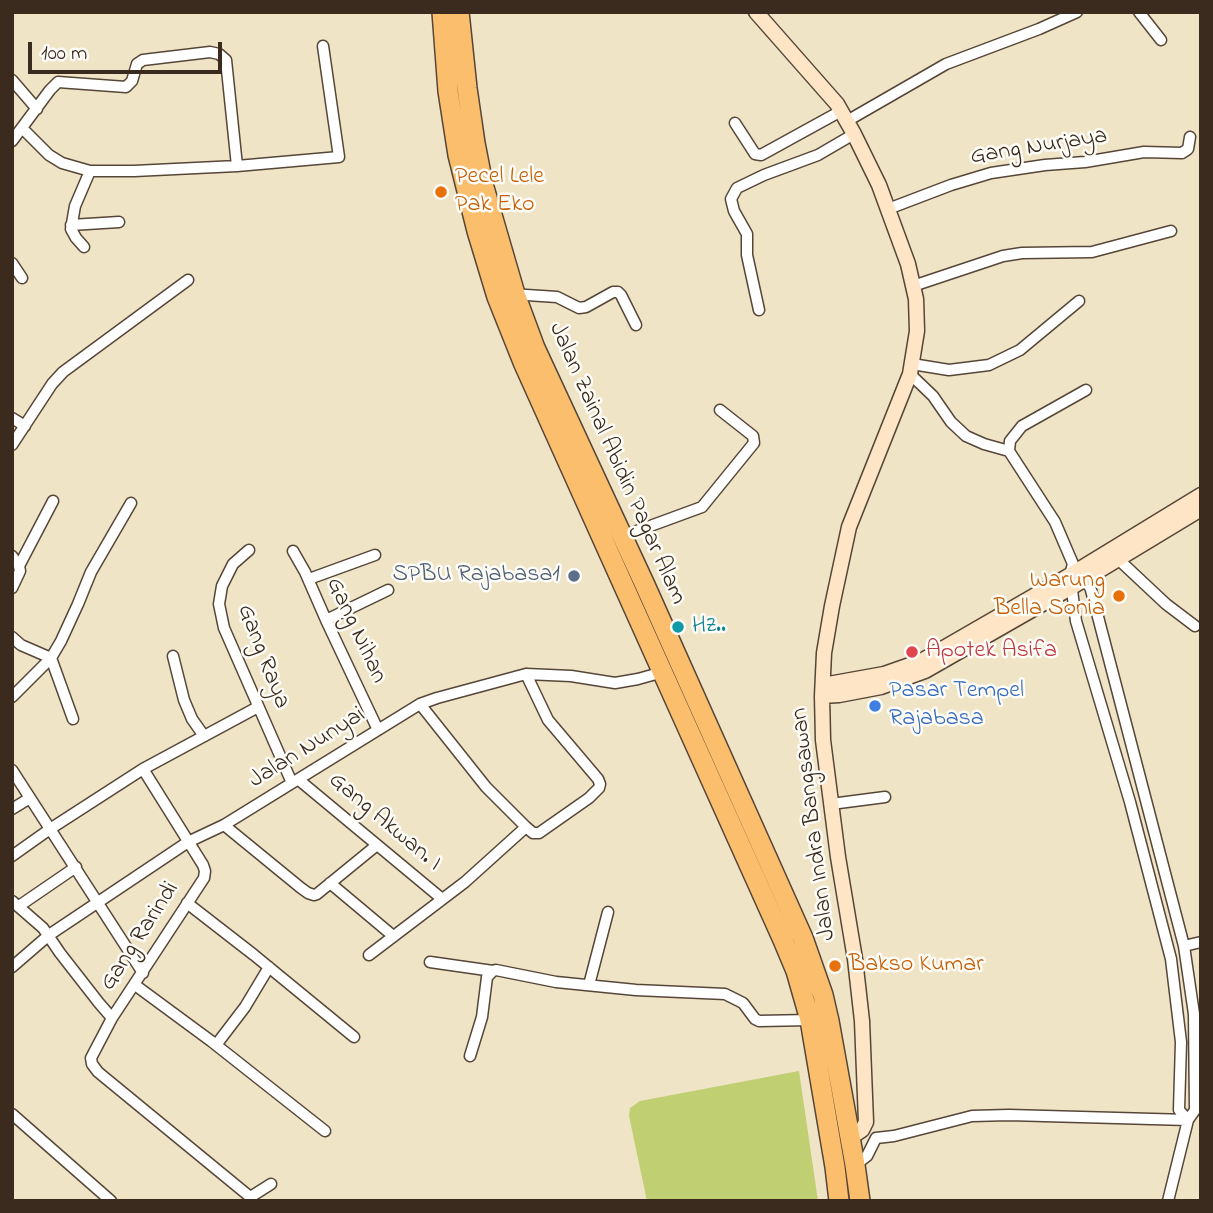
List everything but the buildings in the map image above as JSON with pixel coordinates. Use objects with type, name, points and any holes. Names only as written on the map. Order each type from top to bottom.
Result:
[{"type":"highway","name":"Jalan Zainal Abidin Pagar Alam","points":[[442,12],[458,155],[477,232],[506,295],[535,348],[623,537],[803,938],[829,1021],[860,1201]]},
{"type":"highway","name":"Jalan Zainal Abidin Pagar Alam","points":[[459,12],[477,157],[523,362],[796,971],[810,1020],[839,1201]]},
{"type":"street","points":[[735,123],[755,154],[761,155],[946,64],[1077,12]]},
{"type":"street","points":[[1139,12],[1161,40]]},
{"type":"street","name":"Jalan Indra Bangsawan","points":[[759,13],[825,88],[854,134],[888,209],[908,264],[916,299],[917,331],[911,369],[849,527],[827,630],[822,690],[823,740],[863,1031],[866,1122],[862,1130],[850,1138]]},
{"type":"street","points":[[23,129],[49,155],[62,163],[90,171],[237,166],[339,156],[323,46]]},
{"type":"street","points":[[12,141],[58,82],[126,87],[132,81],[137,64],[143,60],[210,52],[219,54],[226,61],[237,166]]},
{"type":"street","points":[[12,80],[37,109]]},
{"type":"street","points":[[760,310],[747,255],[747,234],[734,211],[731,199],[737,188],[818,155],[854,134]]},
{"type":"street","name":"Gang Nurjaya","points":[[888,209],[951,184],[991,173],[1144,152],[1182,153],[1188,149],[1190,137]]},
{"type":"street","points":[[84,247],[71,225],[75,206],[90,171]]},
{"type":"street","points":[[71,225],[119,222]]},
{"type":"street","points":[[913,286],[1003,256],[1092,251],[1171,231]]},
{"type":"street","points":[[12,263],[22,278]]},
{"type":"street","points":[[12,445],[52,384],[63,372],[188,280]]},
{"type":"street","points":[[506,295],[557,297],[579,308],[618,292],[636,325]]},
{"type":"street","points":[[911,369],[949,370],[989,365],[1020,351],[1079,302]]},
{"type":"street","points":[[911,369],[951,422],[966,436],[1009,451]]},
{"type":"street","points":[[1086,390],[1022,426],[1010,441],[1009,451],[1055,522],[1077,574],[1091,590],[1184,946],[1194,1014],[1195,1110],[1188,1120],[1168,1201]]},
{"type":"street","points":[[623,537],[702,507],[754,443],[753,436],[720,410]]},
{"type":"street","points":[[12,418],[25,426]]},
{"type":"street","points":[[822,690],[839,695],[881,687],[925,671],[1201,495]]},
{"type":"street","points":[[19,566],[53,501]]},
{"type":"street","points":[[12,697],[51,657],[61,641],[90,572],[131,503]]},
{"type":"street","points":[[1077,574],[1118,559],[1201,509]]},
{"type":"street","name":"Gang Raya","points":[[249,550],[233,564],[222,586],[219,604],[224,628],[258,707],[296,782]]},
{"type":"street","name":"Gang Nihan","points":[[293,551],[309,579],[378,730]]},
{"type":"street","points":[[12,555],[20,571],[12,588]]},
{"type":"street","points":[[309,579],[375,555]]},
{"type":"street","points":[[1118,559],[1166,604],[1195,626]]},
{"type":"street","points":[[1077,574],[1076,621],[1130,802],[1171,959],[1181,1042],[1179,1110],[1188,1120]]},
{"type":"street","points":[[326,620],[388,590]]},
{"type":"street","points":[[12,637],[22,645],[51,657],[73,719]]},
{"type":"street","points":[[173,656],[184,700],[192,719],[204,736]]},
{"type":"street","name":"Jalan Nunyai","points":[[12,968],[49,935],[188,842],[224,825],[421,704],[526,674],[571,676],[615,683],[663,672]]},
{"type":"street","points":[[421,704],[486,787],[526,827],[533,833],[539,833],[589,798],[600,784],[548,720],[526,674]]},
{"type":"street","points":[[12,856],[50,828],[144,769],[258,707]]},
{"type":"street","points":[[144,769],[188,842]]},
{"type":"street","points":[[12,770],[143,973]]},
{"type":"street","name":"Gang Akwan. I","points":[[296,782],[442,898]]},
{"type":"street","points":[[831,804],[885,797]]},
{"type":"street","points":[[12,810],[30,798]]},
{"type":"street","points":[[224,825],[312,894],[317,894],[377,845]]},
{"type":"street","points":[[369,955],[465,882],[526,827]]},
{"type":"street","name":"Gang Rarindi","points":[[188,842],[205,871],[204,878],[112,1018],[91,1058],[92,1064],[98,1072],[249,1196],[271,1184]]},
{"type":"street","points":[[76,867],[15,904],[49,935],[60,953],[112,1018]]},
{"type":"street","points":[[330,883],[393,935]]},
{"type":"street","points":[[187,903],[354,1037]]},
{"type":"street","points":[[589,985],[608,912]]},
{"type":"street","points":[[1184,946],[1201,942]]},
{"type":"street","points":[[430,962],[496,970],[556,982],[636,990],[725,994],[743,1003],[759,1021],[810,1020]]},
{"type":"street","points":[[216,1045],[245,1007],[269,967]]},
{"type":"street","points":[[470,1056],[482,1017],[487,977],[493,971]]},
{"type":"street","points":[[135,985],[325,1131]]},
{"type":"street","points":[[12,1114],[111,1201]]},
{"type":"street","points":[[835,1167],[855,1165],[867,1156],[876,1138],[972,1116],[1188,1120]]},
{"type":"green space","points":[[799,1071],[818,1201],[647,1201],[629,1116],[630,1108],[640,1101]]},
{"type":"place","name":"Pecel Lele Pak Eko","points":[[441,192]]},
{"type":"place","name":"SPBU Rajabasa1","points":[[574,576]]},
{"type":"place","name":"Warung Bella Sonia","points":[[1119,596]]},
{"type":"place","name":"Hz..","points":[[678,627]]},
{"type":"place","name":"Apotek Asifa","points":[[912,652]]},
{"type":"place","name":"Pasar Tempel Rajabasa","points":[[875,706]]},
{"type":"place","name":"Bakso Kumar","points":[[835,966]]}]
